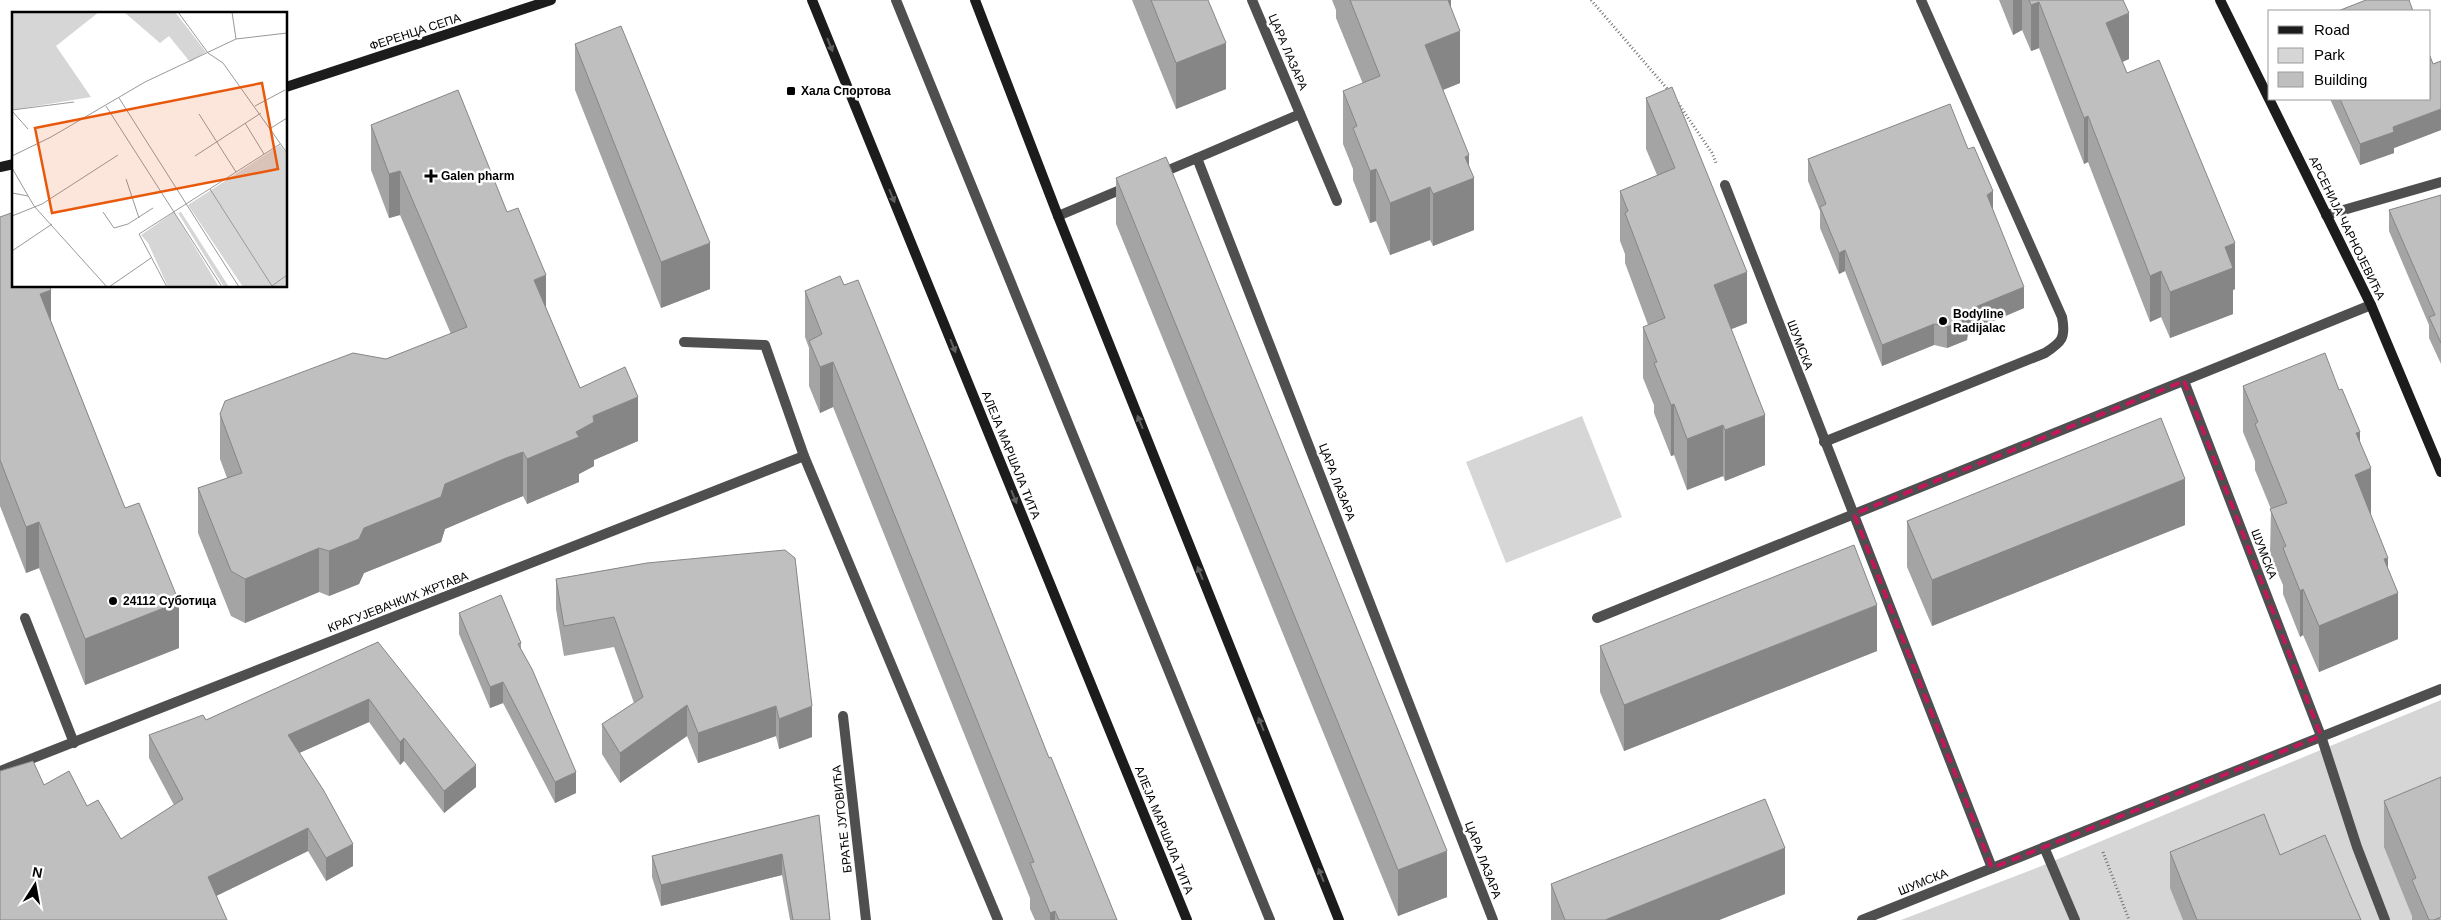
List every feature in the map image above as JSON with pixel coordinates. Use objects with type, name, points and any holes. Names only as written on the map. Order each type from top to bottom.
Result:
[{"type":"street","name":"ФЕРЕНЦА СЕПА","points":[[288,86],[551,0]]},
{"type":"street","name":"АЛЕЈА МАРШАЛА ТИТА","points":[[812,0],[1187,920]]},
{"type":"street","points":[[896,0],[1270,920]]},
{"type":"street","points":[[976,0],[1058,216],[1339,920]]},
{"type":"street","name":"ЦАРА ЛАЗАРА","points":[[1252,0],[1337,201]]},
{"type":"street","points":[[1824,442],[2045,353],[2060,343],[2065,331],[2062,318],[1921,0]]},
{"type":"street","name":"АРСЕНИЈА ЧАРНОЈЕВИЋА","points":[[2220,0],[2268,97]]},
{"type":"street","name":"АРСЕНИЈА ЧАРНОЈЕВИЋА","points":[[2269,100],[2371,305],[2441,472]]},
{"type":"street","points":[[1058,216],[1300,114]]},
{"type":"street","name":"ЦАРА ЛАЗАРА","points":[[1197,158],[1493,920]]},
{"type":"street","points":[[2326,215],[2441,182]]},
{"type":"street","name":"ШУМСКА","points":[[1725,185],[1992,868]]},
{"type":"street","points":[[1597,618],[2371,305]]},
{"type":"street","points":[[684,342],[765,345],[804,456],[998,920]]},
{"type":"street","name":"ШУМСКА","points":[[2184,381],[2321,736]]},
{"type":"street","name":"КРАГУЈЕВАЧКИХ ЖРТАВА","points":[[0,771],[804,456]]},
{"type":"street","points":[[25,618],[74,743]]},
{"type":"street","name":"ШУМСКА","points":[[1862,920],[2441,689]]},
{"type":"street","name":"БРАЋЕ ЈУГОВИЋА","points":[[843,716],[866,920]]},
{"type":"street","points":[[2321,736],[2357,847],[2385,920]]},
{"type":"street","points":[[2044,847],[2075,920]]},
{"type":"path","points":[[1591,0],[1673,96],[1712,152],[1725,185]]},
{"type":"path","points":[[2094,828],[2129,920]]},
{"type":"highlighted area","points":[[2184,381],[2321,736],[1992,868],[1854,514]]},
{"type":"green space","points":[[1582,416],[1622,517],[1506,563],[1466,462]]},
{"type":"green space","points":[[2441,700],[2441,920],[1901,920],[2039,867]]},
{"type":"building","points":[[1151,0],[1208,0],[1226,43],[1176,63]]},
{"type":"building","points":[[1350,0],[1448,0],[1460,31],[1425,45],[1469,155],[1465,157],[1474,178],[1433,194],[1430,187],[1390,203],[1376,169],[1370,171],[1353,128],[1357,126],[1343,91],[1380,76]]},
{"type":"building","points":[[2029,0],[2123,0],[2129,13],[2106,23],[2127,73],[2159,60],[2235,243],[2225,247],[2233,268],[2170,292],[2161,271],[2150,276],[2088,116],[2084,118],[2039,2],[2031,5]]},
{"type":"building","points":[[2366,0],[2409,0],[2413,10],[2341,10]]},
{"type":"building","points":[[621,26],[710,243],[661,262],[575,44]]},
{"type":"building","points":[[2431,59],[2433,64],[2441,61],[2441,109],[2393,127],[2394,132],[2360,144],[2340,100],[2431,100]]},
{"type":"building","points":[[1672,87],[1747,272],[1714,285],[1765,415],[1725,430],[1723,425],[1687,439],[1674,404],[1671,405],[1654,363],[1657,362],[1643,327],[1665,318],[1625,213],[1628,211],[1620,191],[1675,168],[1646,98]]},
{"type":"building","points":[[458,90],[507,212],[518,208],[546,275],[534,280],[580,388],[625,367],[638,397],[593,416],[594,422],[576,432],[579,437],[527,459],[523,452],[445,484],[441,497],[364,528],[359,539],[329,551],[319,548],[245,579],[231,571],[198,488],[242,473],[220,414],[225,401],[353,353],[386,359],[467,327],[400,171],[389,174],[371,125]]},
{"type":"building","points":[[1950,104],[1968,149],[1974,147],[1993,191],[1987,195],[2024,287],[1968,310],[1967,319],[1947,327],[1934,324],[1882,345],[1845,250],[1839,253],[1820,207],[1826,204],[1808,159]]},
{"type":"building","points":[[1166,157],[1447,851],[1398,870],[1116,178]]},
{"type":"building","points":[[2441,195],[2441,343],[2429,317],[2435,315],[2389,210]]},
{"type":"building","points":[[12,213],[12,288],[50,288],[51,290],[40,294],[125,508],[139,503],[179,602],[85,639],[39,522],[26,527],[0,460],[0,217]]},
{"type":"building","points":[[840,276],[844,285],[858,280],[1049,758],[1051,757],[1117,920],[1059,920],[1055,911],[1050,913],[1030,863],[1034,862],[833,362],[820,367],[809,341],[822,334],[805,291]]},
{"type":"building","points":[[2325,353],[2339,390],[2342,389],[2360,432],[2356,433],[2371,468],[2355,475],[2388,558],[2384,559],[2398,593],[2319,626],[2303,589],[2300,591],[2283,548],[2286,546],[2270,509],[2287,503],[2255,424],[2258,422],[2243,386]]},
{"type":"building","points":[[2161,418],[2185,479],[1932,580],[1907,521]]},
{"type":"building","points":[[1854,545],[1877,605],[1624,705],[1600,646]]},
{"type":"building","points":[[785,550],[795,558],[812,706],[779,719],[776,706],[698,733],[687,705],[620,753],[602,724],[643,697],[614,617],[564,626],[556,579],[647,563]]},
{"type":"building","points":[[501,595],[521,643],[518,644],[532,669],[576,772],[555,782],[503,682],[490,687],[459,613]]},
{"type":"building","points":[[378,642],[476,765],[444,791],[404,738],[400,742],[369,699],[288,735],[324,791],[353,844],[326,858],[308,828],[208,877],[227,920],[0,920],[0,771],[33,761],[44,785],[69,771],[87,806],[98,800],[121,839],[183,799],[149,735],[203,715],[206,720]]},
{"type":"building","points":[[2441,777],[2441,917],[2429,920],[2412,880],[2416,878],[2384,801]]},
{"type":"building","points":[[1765,799],[1785,848],[1605,920],[1565,920],[1551,884]]},
{"type":"building","points":[[2264,814],[2280,855],[2325,835],[2361,920],[2197,920],[2170,852]]},
{"type":"building","points":[[819,815],[830,920],[793,920],[782,854],[661,885],[652,856]]},
{"type":"place","name":"Хала Спортова","points":[[791,91]]},
{"type":"place","name":"Galen pharm","points":[[431,176]]},
{"type":"place","name":"Bodyline Radijalac","points":[[1943,321]]},
{"type":"place","name":"24112 Суботица","points":[[113,601]]}]
